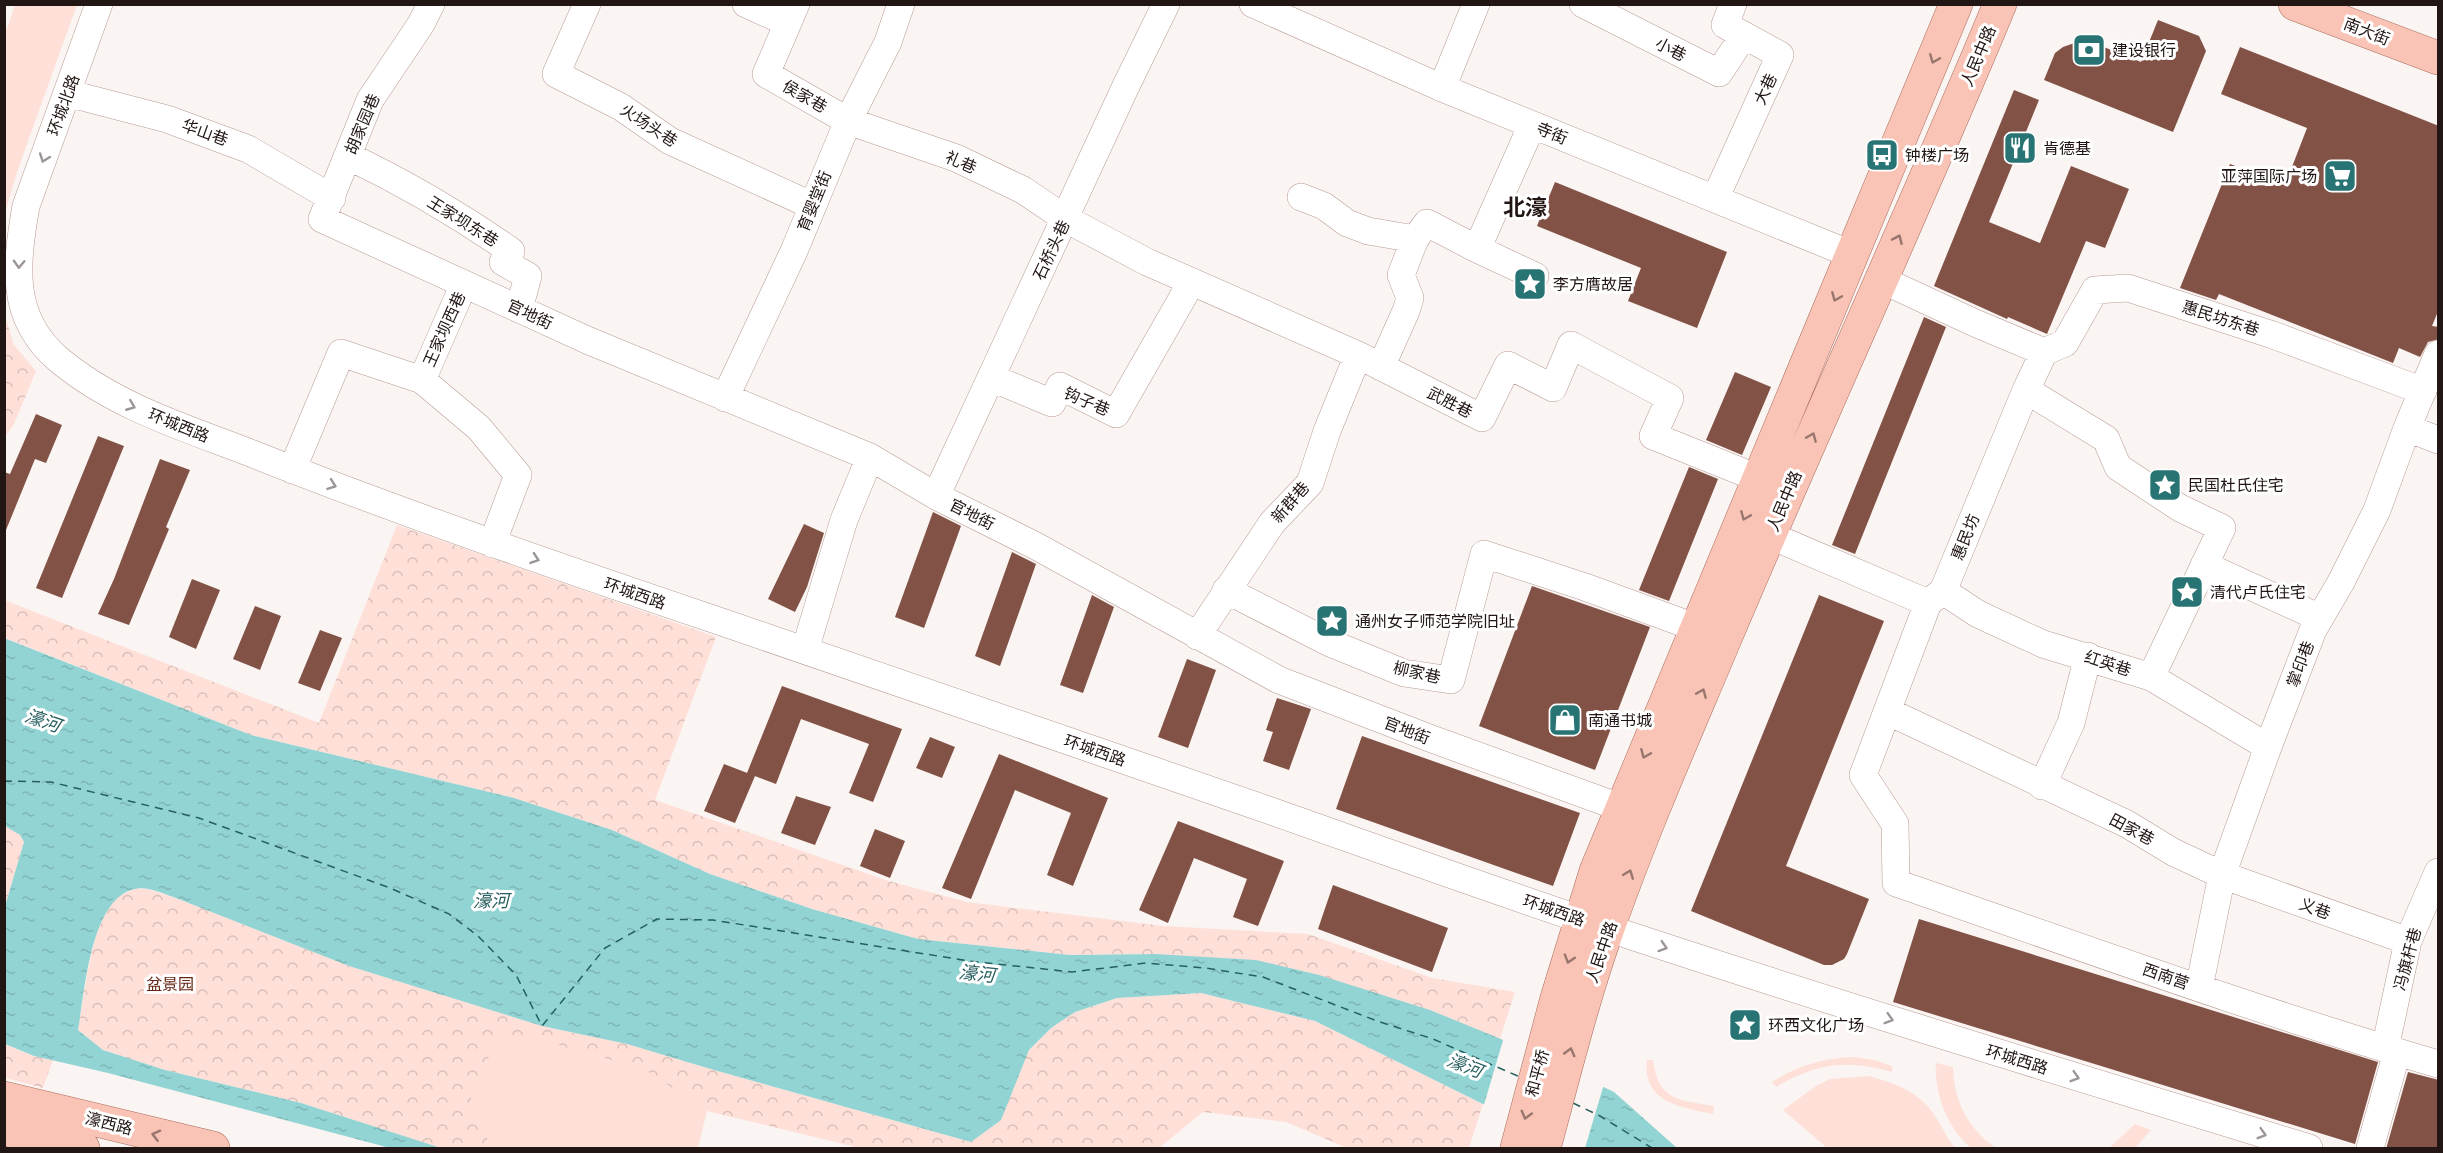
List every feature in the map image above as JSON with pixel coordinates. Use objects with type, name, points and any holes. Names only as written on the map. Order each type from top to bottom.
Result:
[{"type":"main road","name":"人民中路","points":[[1594,924],[1596,871],[1854,255],[1956,4]]},
{"type":"main road","name":"人民中路","points":[[1570,1001],[1594,924],[1656,803],[2000,4]]},
{"type":"main road","name":"南大街","points":[[2295,4],[2439,58]]},
{"type":"main road","name":"和平桥","points":[[1517,1149],[1570,1001]]},
{"type":"main road","name":"和平桥","points":[[1544,1149],[1570,1001]]},
{"type":"main road","name":"濠西路","points":[[4,1098],[213,1149]]},
{"type":"main road","name":"濠西路","points":[[4,1129],[83,1149]]},
{"type":"street","name":"环城北路","points":[[27,206],[99,4]]},
{"type":"street","name":"胡家园巷","points":[[327,208],[370,100],[421,24],[431,4]]},
{"type":"street","name":"火场头巷","points":[[587,4],[556,74],[621,107],[670,141],[811,205]]},
{"type":"street","points":[[746,4],[792,14]]},
{"type":"street","name":"育婴堂街","points":[[725,398],[794,251],[811,205],[848,120],[888,42],[901,4]]},
{"type":"street","name":"石桥头巷","points":[[936,496],[1166,4]]},
{"type":"street","name":"寺街","points":[[1253,4],[1442,88],[1854,255]]},
{"type":"street","points":[[1442,88],[1476,4]]},
{"type":"street","name":"小巷","points":[[1583,4],[1719,73],[1744,35]]},
{"type":"street","name":"大巷","points":[[1714,199],[1780,55],[1725,25],[1733,4]]},
{"type":"street","name":"侯家巷","points":[[792,14],[766,74],[848,120]]},
{"type":"street","name":"华山巷","points":[[67,93],[167,119],[248,149],[327,208]]},
{"type":"street","name":"礼巷","points":[[848,120],[956,158],[1023,190],[1066,219]]},
{"type":"street","points":[[1478,249],[1532,125]]},
{"type":"street","name":"王家坝东巷","points":[[348,156],[390,176],[458,215],[511,251],[503,262],[528,276],[519,309]]},
{"type":"street","points":[[1301,196],[1324,206],[1347,223],[1357,227],[1415,239],[1427,223],[1535,276]]},
{"type":"street","name":"环城西路","points":[[27,206],[20,241],[18,271],[21,305],[38,340],[62,362],[121,402],[292,470],[492,544],[805,650],[1594,924],[1856,1009],[2309,1149]]},
{"type":"street","name":"官地街","points":[[327,208],[464,284],[725,398],[870,457],[936,496],[1036,546],[1279,680],[1622,808]]},
{"type":"street","name":"武胜巷","points":[[1066,219],[1191,283],[1369,361],[1482,418],[1508,365],[1553,388],[1571,345],[1670,398],[1653,436],[1760,479]]},
{"type":"street","name":"新群巷","points":[[1197,636],[1272,523],[1310,483],[1327,431],[1369,361],[1408,304],[1410,298],[1401,275],[1415,239]]},
{"type":"street","points":[[1880,279],[2044,352]]},
{"type":"street","name":"钩子巷","points":[[992,378],[1052,403],[1060,386],[1116,414],[1191,283]]},
{"type":"street","name":"王家坝西巷","points":[[464,284],[422,380],[479,428],[518,475],[492,544]]},
{"type":"street","name":"惠民坊东巷","points":[[2044,352],[2065,344],[2095,290],[2128,288],[2273,335],[2423,391]]},
{"type":"street","name":"惠民坊","points":[[1896,883],[1895,824],[1863,775],[1935,597],[2044,352]]},
{"type":"street","points":[[292,470],[341,353],[422,380]]},
{"type":"street","name":"掌印巷","points":[[2199,988],[2222,875],[2268,747],[2313,630],[2341,582],[2377,510],[2407,428],[2439,354]]},
{"type":"street","points":[[2026,390],[2106,439],[2118,467],[2180,508],[2222,528],[2151,677]]},
{"type":"street","points":[[2407,428],[2439,440]]},
{"type":"street","points":[[805,650],[844,520],[870,457]]},
{"type":"street","name":"红英巷","points":[[1769,536],[1935,597],[2043,644],[2151,677],[2268,747]]},
{"type":"street","name":"柳家巷","points":[[1226,590],[1330,642],[1404,673],[1451,680],[1484,554],[1585,586],[1697,628]]},
{"type":"street","points":[[2204,565],[2320,618]]},
{"type":"street","points":[[2042,786],[2071,723],[2088,656]]},
{"type":"street","name":"田家巷","points":[[1887,711],[2042,786],[2127,824],[2173,852],[2222,875]]},
{"type":"street","name":"冯旗杆巷","points":[[2370,1149],[2391,1051],[2408,941],[2439,872]]},
{"type":"street","name":"义巷","points":[[2222,875],[2408,941]]},
{"type":"street","name":"西南营","points":[[1896,883],[2199,988],[2391,1051],[2439,1064]]},
{"type":"green space","points":[[15,5],[77,5],[18,169],[5,213],[4,37]]},
{"type":"green space","points":[[5,316],[14,345],[36,371],[14,424],[5,437]]},
{"type":"green space","points":[[397,525],[716,637],[655,800],[889,881],[967,902],[1163,926],[1308,934],[1432,978],[1515,992],[1500,1039],[1430,1010],[1156,954],[1070,955],[918,939],[812,909],[710,874],[612,830],[514,798],[251,735],[5,638],[4,600],[319,723]]},
{"type":"green space","points":[[5,826],[20,835],[24,842],[5,906]]},
{"type":"green space","points":[[136,889],[148,889],[176,898],[349,966],[542,1026],[627,1044],[971,1142],[1019,1071],[1029,1050],[1051,1028],[1075,1012],[1117,998],[1201,993],[1315,1021],[1483,1104],[1469,1148],[1347,1148],[1286,1122],[1203,1112],[1159,1148],[860,1148],[707,1111],[644,1069],[537,1039],[506,1034],[483,1065],[471,1094],[473,1121],[495,1148],[441,1148],[301,1103],[165,1070],[103,1050],[78,1030],[90,961],[100,925],[115,900]]},
{"type":"green space","name":"盆景园","points":[[94,944],[627,1044],[707,1111],[698,1148],[441,1148],[370,1127]]},
{"type":"green space","points":[[4,1044],[34,1056],[53,1060],[43,1088],[5,1078]]},
{"type":"green space","points":[[1855,1057],[1892,1066],[1892,1072],[1860,1065],[1832,1066],[1818,1068],[1776,1087],[1772,1082],[1792,1071],[1812,1064]]},
{"type":"green space","points":[[1647,1060],[1653,1060],[1656,1074],[1665,1091],[1681,1100],[1714,1106],[1713,1114],[1688,1109],[1657,1094],[1647,1074]]},
{"type":"green space","points":[[1936,1063],[1953,1067],[1956,1091],[1964,1113],[1978,1132],[1996,1148],[1971,1148],[1955,1130],[1940,1098]]},
{"type":"green space","points":[[1868,1076],[1886,1081],[1920,1099],[1933,1113],[1955,1148],[1827,1148],[1783,1110],[1816,1086],[1830,1079]]},
{"type":"green space","points":[[2135,1124],[2151,1130],[2135,1148],[2109,1148]]},
{"type":"water","name":"濠河","points":[[4,638],[251,735],[514,798],[612,830],[710,874],[812,909],[918,939],[1070,955],[1156,954],[1256,960],[1319,975],[1430,1010],[1501,1039],[1614,1092],[1677,1148],[1587,1148],[1483,1104],[1315,1021],[1201,993],[1117,998],[1075,1012],[1051,1028],[1029,1050],[1001,1120],[971,1142],[627,1044],[542,1026],[349,966],[176,898],[145,889],[135,889],[120,896],[108,910],[99,928],[87,972],[78,1030],[103,1050],[165,1070],[301,1103],[438,1147],[390,1148],[108,1073],[34,1056],[5,1044],[5,906],[24,842],[20,835],[5,826]]},
{"type":"pier","name":"濠河","points":[[1504,1037],[1604,1084],[1585,1148],[1580,1148],[1483,1108]]},
{"type":"building","points":[[2158,20],[2199,36],[2206,51],[2173,132],[2044,80],[2055,53],[2063,47],[2080,41],[2089,41],[2141,62]]},
{"type":"building","points":[[2240,47],[2439,126],[2439,309],[2432,326],[2439,327],[2439,339],[2428,342],[2420,357],[2399,348],[2393,363],[2219,294],[2216,300],[2180,288],[2230,164],[2285,185],[2307,128],[2221,94]]},
{"type":"building","points":[[2014,90],[2039,100],[1989,222],[2040,243],[2071,166],[2129,189],[2105,248],[2086,241],[2047,334],[2008,317],[2007,319],[1934,286]]},
{"type":"building","points":[[1555,182],[1727,252],[1697,328],[1628,301],[1641,268],[1537,226]]},
{"type":"building","points":[[1924,317],[1946,327],[1855,554],[1832,545]]},
{"type":"building","points":[[1735,372],[1771,387],[1742,455],[1706,440]]},
{"type":"building","points":[[36,414],[62,425],[46,463],[35,459],[4,535],[4,472],[10,474]]},
{"type":"building","points":[[98,436],[124,446],[62,598],[36,588]]},
{"type":"building","points":[[160,459],[190,470],[166,527],[169,529],[129,625],[98,614],[114,579]]},
{"type":"building","points":[[1689,467],[1718,479],[1669,601],[1639,590]]},
{"type":"building","points":[[933,512],[961,526],[924,628],[895,617]]},
{"type":"building","points":[[804,524],[824,533],[807,587],[795,612],[768,599]]},
{"type":"building","points":[[1012,552],[1036,564],[1000,666],[975,656]]},
{"type":"building","points":[[192,579],[220,590],[196,649],[169,637]]},
{"type":"building","points":[[1532,586],[1650,627],[1595,770],[1479,726]]},
{"type":"building","points":[[1092,595],[1114,607],[1083,693],[1060,685]]},
{"type":"building","points":[[1819,595],[1884,621],[1786,866],[1869,899],[1847,954],[1844,959],[1832,965],[1824,965],[1691,911]]},
{"type":"building","points":[[255,606],[281,616],[260,670],[233,659]]},
{"type":"building","points":[[320,630],[342,638],[320,691],[298,683]]},
{"type":"building","points":[[1187,659],[1216,670],[1188,748],[1158,737]]},
{"type":"building","points":[[782,686],[902,729],[873,802],[849,793],[869,744],[801,719],[776,784],[747,773]]},
{"type":"building","points":[[1277,698],[1311,709],[1289,770],[1263,761],[1273,732],[1266,730]]},
{"type":"building","points":[[1362,736],[1580,813],[1553,886],[1336,809]]},
{"type":"building","points":[[930,737],[955,747],[942,778],[916,768]]},
{"type":"building","points":[[999,754],[1108,798],[1073,886],[1047,875],[1071,813],[1015,790],[971,899],[942,888]]},
{"type":"building","points":[[724,764],[755,776],[735,823],[704,811]]},
{"type":"building","points":[[796,796],[831,807],[815,845],[781,833]]},
{"type":"building","points":[[1178,821],[1284,861],[1258,926],[1233,917],[1247,879],[1194,858],[1168,923],[1139,910]]},
{"type":"building","points":[[875,829],[905,841],[890,878],[860,866]]},
{"type":"building","points":[[1333,885],[1448,928],[1432,972],[1318,929]]},
{"type":"building","points":[[1919,919],[2378,1062],[2355,1144],[1893,1002]]},
{"type":"building","points":[[2408,1072],[2439,1080],[2439,1149],[2386,1149]]},
{"type":"ferry route","points":[[4,781],[51,782],[199,818],[390,888],[449,914],[478,936],[516,975],[542,1026],[605,948],[657,919],[713,920],[969,961],[1072,972],[1146,963],[1205,968],[1263,977],[1377,1021],[1433,1039],[1520,1077]]},
{"type":"ferry route","points":[[1573,1103],[1600,1116],[1652,1148]]},
{"type":"place","name":"建设银行","points":[[2089,50]]},
{"type":"place","name":"肯德基","points":[[2020,148]]},
{"type":"place","name":"钟楼广场","points":[[1882,155]]},
{"type":"place","name":"亚萍国际广场","points":[[2340,176]]},
{"type":"place","name":"李方膺故居","points":[[1530,284]]},
{"type":"place","name":"民国杜氏住宅","points":[[2165,485]]},
{"type":"place","name":"清代卢氏住宅","points":[[2187,592]]},
{"type":"place","name":"通州女子师范学院旧址","points":[[1332,621]]},
{"type":"place","name":"南通书城","points":[[1565,720]]},
{"type":"place","name":"环西文化广场","points":[[1745,1025]]},
{"type":"district","name":"北濠","points":[[1525,206]]}]
